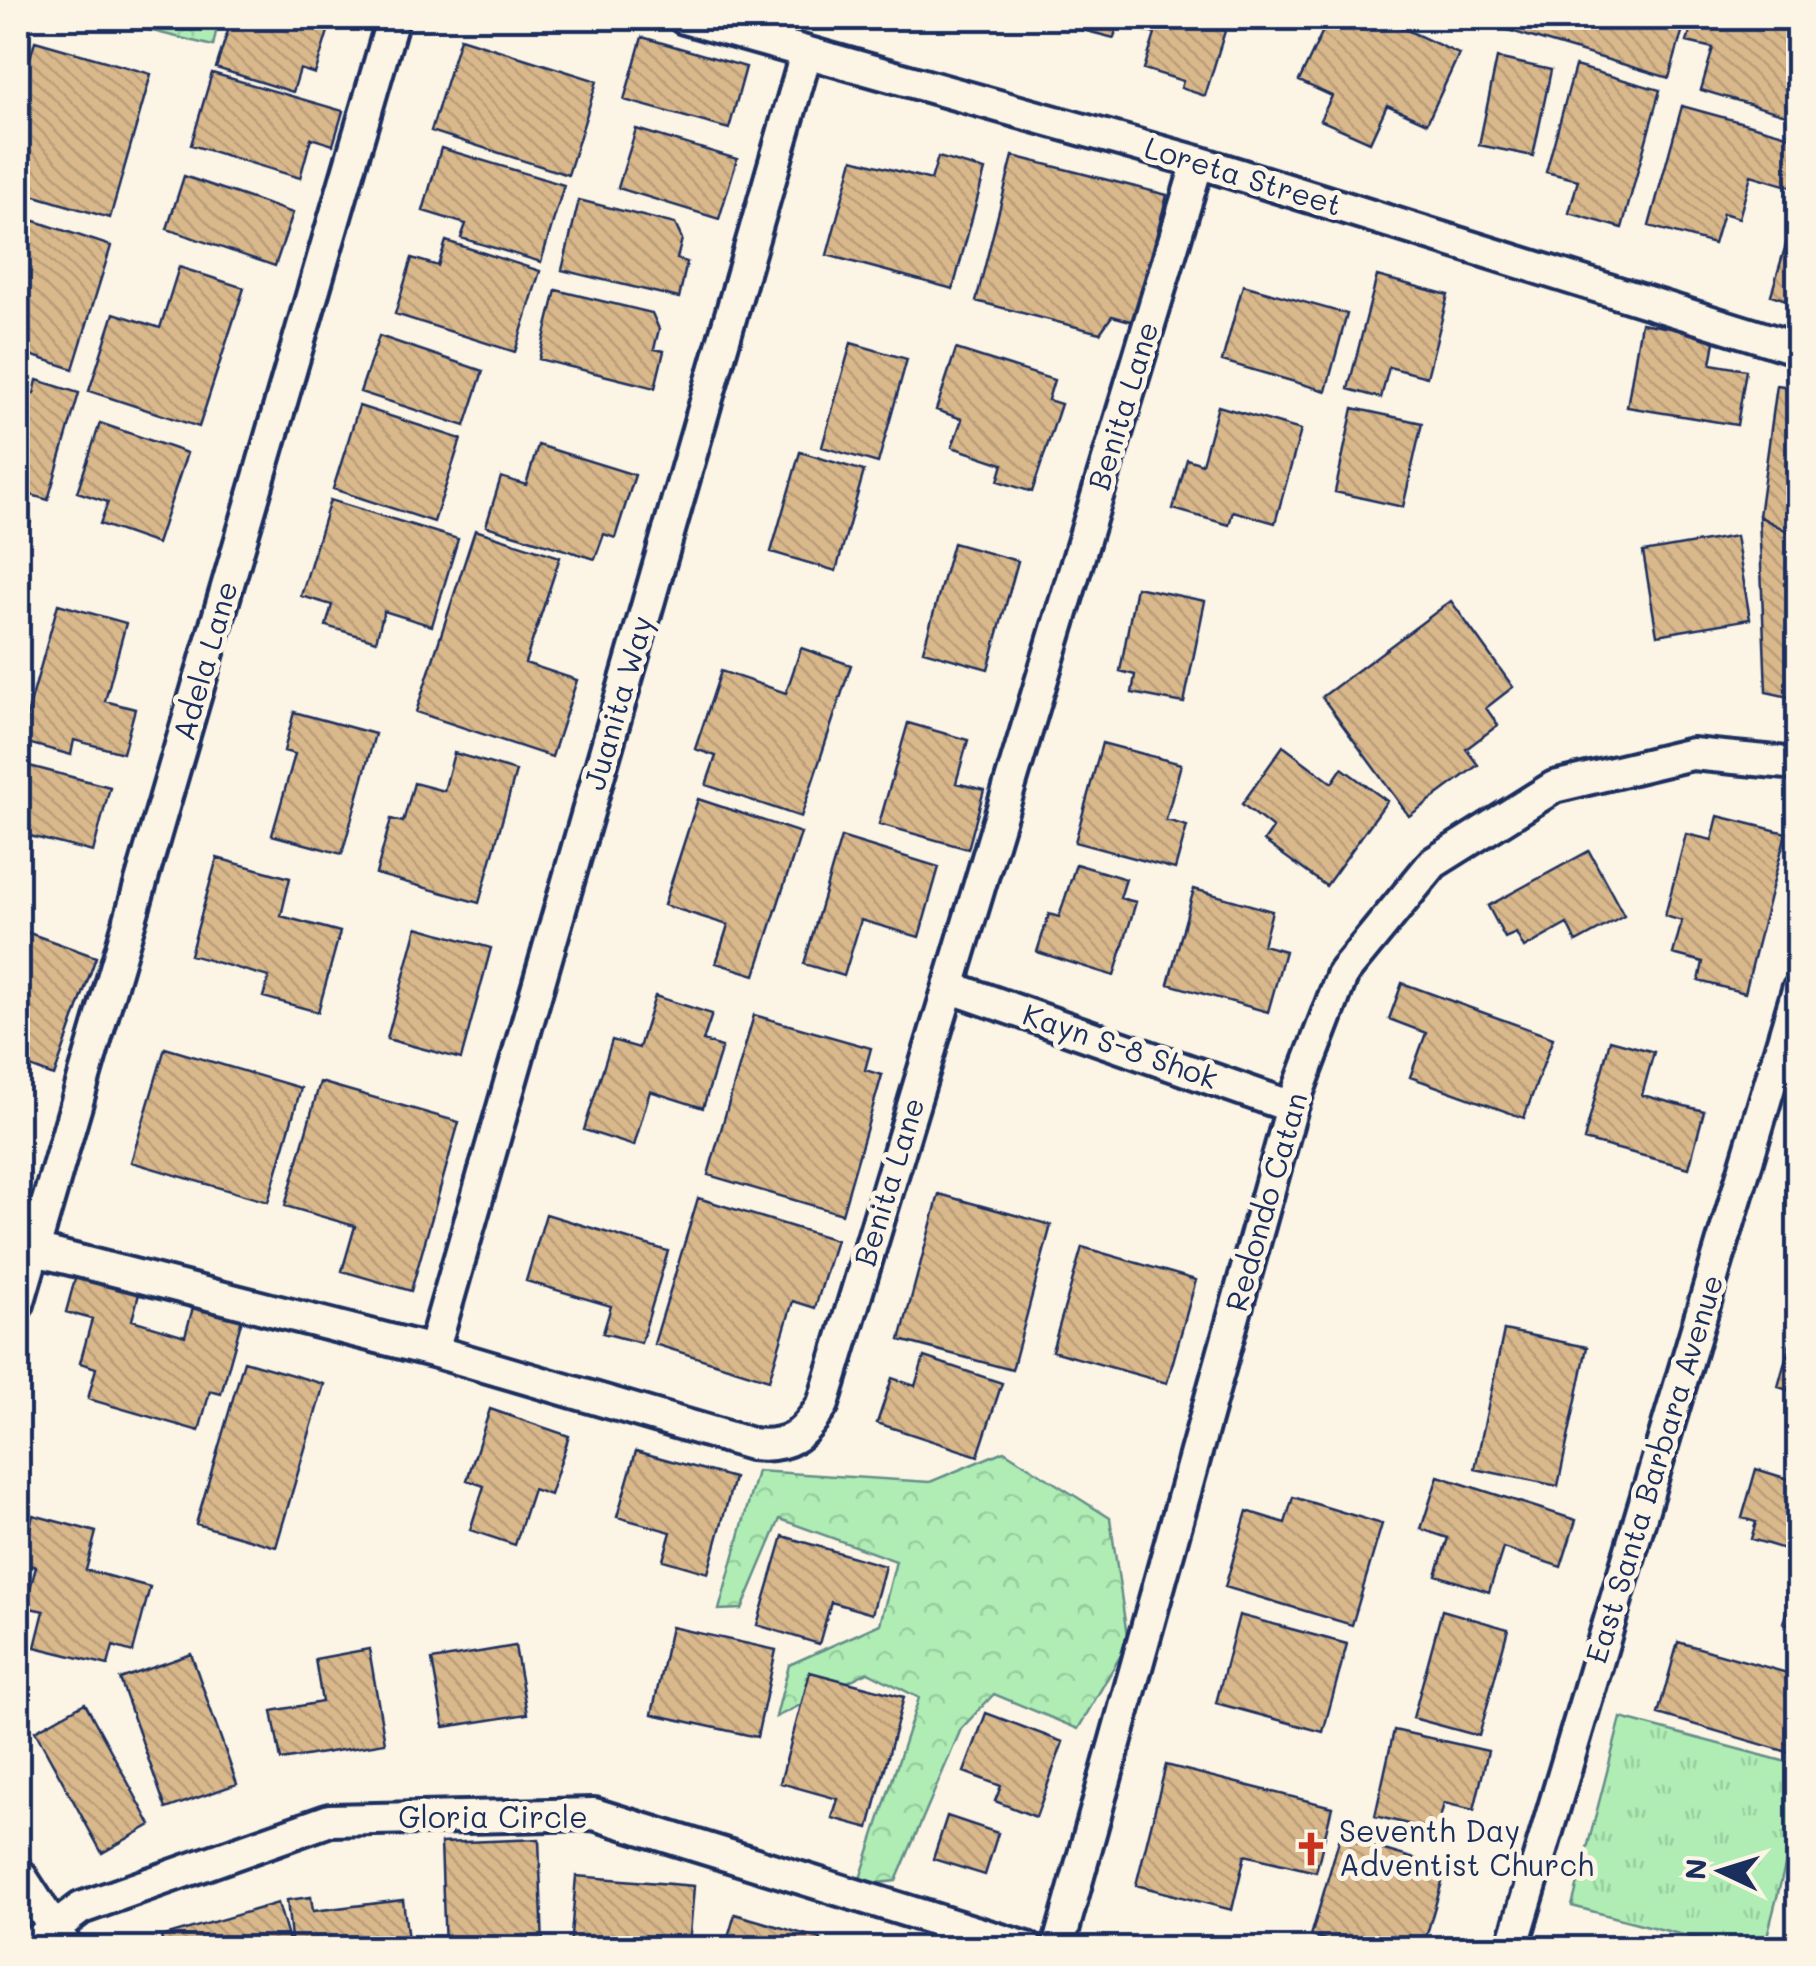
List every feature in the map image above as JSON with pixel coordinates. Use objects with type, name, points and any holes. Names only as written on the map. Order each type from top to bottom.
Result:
[{"type":"street","name":"Adela Lane","points":[[18,1304],[393,18]]},
{"type":"street","name":"Loreta Street","points":[[684,18],[1198,162],[1798,350]]},
{"type":"street","name":"Juanita Way","points":[[433,1351],[806,54]]},
{"type":"street","name":"Benita Lane","points":[[35,1250],[433,1351],[752,1444],[776,1447],[796,1438],[823,1404],[1198,162]]},
{"type":"street","name":"Redondo Catan","points":[[1058,1948],[1292,1107],[1343,973],[1433,863],[1554,788],[1692,754],[1798,764]]},
{"type":"street","name":"Kayn S-8 Shok","points":[[949,986],[1292,1107]]},
{"type":"street","name":"East Santa Barbara Avenue","points":[[1512,1948],[1798,990]]},
{"type":"street","name":"Gloria Circle","points":[[28,1948],[61,1938],[81,1908],[330,1820],[594,1814],[1027,1948]]},
{"type":"street","points":[[18,1872],[61,1938]]},
{"type":"green space","points":[[100,18],[219,18],[213,46]]},
{"type":"green space","points":[[1004,1451],[1110,1518],[1128,1643],[1078,1729],[994,1694],[961,1729],[896,1881],[858,1885],[919,1698],[868,1672],[776,1717],[789,1665],[880,1624],[896,1561],[780,1519],[742,1609],[719,1610],[757,1471],[930,1482]]},
{"type":"green space","points":[[1621,1718],[1798,1765],[1798,1815],[1764,1948],[1733,1948],[1572,1906]]},
{"type":"building","points":[[232,18],[332,18],[315,74],[300,69],[293,92],[216,68]]},
{"type":"building","points":[[1061,18],[1119,18],[1114,38],[1059,24]]},
{"type":"building","points":[[1138,18],[1229,18],[1205,96],[1181,88],[1183,81],[1144,69],[1155,34],[1135,28]]},
{"type":"building","points":[[1329,18],[1381,18],[1459,54],[1427,123],[1387,105],[1370,142],[1320,120],[1332,96],[1299,81]]},
{"type":"building","points":[[1508,18],[1686,18],[1669,78],[1504,29]]},
{"type":"building","points":[[1694,18],[1798,18],[1798,72],[1786,115],[1701,90],[1713,48],[1687,42]]},
{"type":"building","points":[[642,37],[746,67],[729,129],[624,100]]},
{"type":"building","points":[[460,38],[597,81],[568,175],[431,131]]},
{"type":"building","points":[[35,41],[151,74],[110,218],[18,191],[18,101]]},
{"type":"building","points":[[1497,58],[1551,70],[1533,156],[1479,145]]},
{"type":"building","points":[[1575,66],[1660,90],[1622,228],[1569,213],[1578,180],[1546,172]]},
{"type":"building","points":[[212,73],[343,111],[333,145],[311,138],[300,178],[191,145]]},
{"type":"building","points":[[1682,106],[1798,138],[1798,189],[1751,175],[1739,218],[1723,213],[1714,244],[1649,226]]},
{"type":"building","points":[[636,129],[737,159],[719,219],[618,188]]},
{"type":"building","points":[[441,148],[564,185],[541,262],[461,238],[466,224],[423,211]]},
{"type":"building","points":[[1013,156],[1167,195],[1134,322],[1112,316],[1100,333],[976,301]]},
{"type":"building","points":[[938,157],[985,170],[953,289],[827,255],[853,159],[931,180]]},
{"type":"building","points":[[184,176],[293,213],[275,266],[167,229]]},
{"type":"building","points":[[579,200],[675,224],[682,239],[677,259],[687,262],[679,298],[562,270]]},
{"type":"building","points":[[1798,204],[1798,304],[1771,295]]},
{"type":"building","points":[[26,218],[111,246],[73,369],[18,351],[18,245]]},
{"type":"building","points":[[446,241],[540,271],[515,352],[395,314],[412,258],[438,266]]},
{"type":"building","points":[[179,267],[244,288],[199,427],[89,391],[114,313],[160,328]]},
{"type":"building","points":[[1377,276],[1448,295],[1427,377],[1389,367],[1381,398],[1348,389]]},
{"type":"building","points":[[1243,285],[1347,314],[1326,391],[1222,361]]},
{"type":"building","points":[[556,290],[652,313],[659,329],[654,349],[664,351],[655,388],[539,359]]},
{"type":"building","points":[[1641,323],[1716,336],[1711,364],[1746,370],[1737,425],[1627,407]]},
{"type":"building","points":[[379,336],[483,371],[465,426],[360,392]]},
{"type":"building","points":[[851,343],[907,359],[878,463],[822,447]]},
{"type":"building","points":[[956,349],[1054,380],[1048,400],[1061,404],[1032,492],[998,481],[1003,464],[952,447],[962,419],[936,410]]},
{"type":"building","points":[[37,380],[79,393],[48,500],[18,491],[18,390],[34,394]]},
{"type":"building","points":[[1777,385],[1798,388],[1798,537],[1759,516]]},
{"type":"building","points":[[359,406],[461,439],[434,522],[333,489]]},
{"type":"building","points":[[1218,406],[1301,430],[1275,523],[1233,511],[1229,525],[1173,509],[1187,459],[1202,464]]},
{"type":"building","points":[[1353,408],[1422,423],[1403,507],[1335,492]]},
{"type":"building","points":[[100,423],[187,453],[157,544],[100,524],[108,502],[77,492]]},
{"type":"building","points":[[538,445],[635,475],[615,538],[604,534],[595,559],[486,526],[501,477],[526,485]]},
{"type":"building","points":[[800,452],[864,471],[836,571],[771,552]]},
{"type":"building","points":[[330,500],[458,539],[432,626],[384,611],[376,641],[326,626],[332,605],[301,596]]},
{"type":"building","points":[[1759,516],[1798,537],[1798,699],[1766,692]]},
{"type":"building","points":[[18,517],[31,520],[20,558],[18,557]]},
{"type":"building","points":[[475,530],[560,557],[525,663],[577,680],[552,757],[416,712]]},
{"type":"building","points":[[1736,536],[1750,619],[1657,635],[1643,552]]},
{"type":"building","points":[[953,543],[1018,561],[988,669],[923,651]]},
{"type":"building","points":[[1136,587],[1205,601],[1184,703],[1132,693],[1135,675],[1120,671]]},
{"type":"building","points":[[1451,601],[1513,687],[1486,708],[1498,725],[1466,749],[1478,765],[1409,816],[1322,697]]},
{"type":"building","points":[[58,604],[126,623],[105,701],[135,709],[123,753],[74,740],[71,755],[20,741]]},
{"type":"building","points":[[801,648],[851,665],[801,817],[706,785],[716,756],[695,749],[721,671],[786,693]]},
{"type":"building","points":[[294,712],[375,734],[342,854],[272,835],[295,754],[284,751]]},
{"type":"building","points":[[908,723],[968,740],[956,783],[984,790],[968,849],[879,824]]},
{"type":"building","points":[[1102,743],[1181,764],[1166,820],[1187,826],[1175,869],[1075,842]]},
{"type":"building","points":[[1283,746],[1332,783],[1342,768],[1387,801],[1326,886],[1264,841],[1273,828],[1242,804]]},
{"type":"building","points":[[454,753],[516,771],[479,903],[376,874],[391,819],[403,822],[414,783],[444,791]]},
{"type":"building","points":[[18,763],[110,787],[93,852],[18,833]]},
{"type":"building","points":[[698,799],[801,833],[755,975],[716,963],[728,925],[664,905]]},
{"type":"building","points":[[1718,816],[1786,833],[1745,993],[1699,981],[1703,962],[1673,954],[1682,921],[1665,916],[1686,834],[1712,840]]},
{"type":"building","points":[[841,837],[939,867],[919,937],[861,920],[844,976],[804,964]]},
{"type":"building","points":[[1589,851],[1624,916],[1576,942],[1567,924],[1524,948],[1516,933],[1505,938],[1488,906]]},
{"type":"building","points":[[217,858],[290,878],[281,916],[340,932],[318,1012],[263,997],[269,977],[190,955]]},
{"type":"building","points":[[1076,864],[1126,879],[1120,898],[1136,902],[1114,976],[1037,952],[1049,914],[1059,917]]},
{"type":"building","points":[[1194,889],[1272,911],[1263,945],[1285,951],[1268,1012],[1168,984]]},
{"type":"building","points":[[417,927],[491,948],[461,1059],[387,1039]]},
{"type":"building","points":[[18,929],[96,957],[54,1076],[20,1063],[18,1070]]},
{"type":"building","points":[[1402,983],[1553,1038],[1524,1118],[1410,1077],[1426,1033],[1389,1019]]},
{"type":"building","points":[[655,996],[712,1014],[703,1041],[722,1047],[703,1108],[650,1091],[634,1146],[584,1130],[612,1040],[639,1048]]},
{"type":"building","points":[[754,1015],[871,1048],[865,1070],[882,1075],[842,1214],[708,1175]]},
{"type":"building","points":[[1610,1040],[1654,1052],[1642,1095],[1704,1111],[1689,1168],[1584,1140]]},
{"type":"building","points":[[165,1048],[301,1088],[268,1202],[131,1162]]},
{"type":"building","points":[[320,1082],[459,1122],[411,1291],[342,1271],[355,1226],[285,1206]]},
{"type":"building","points":[[939,1194],[1051,1225],[1012,1370],[900,1340]]},
{"type":"building","points":[[698,1198],[836,1240],[815,1308],[793,1301],[769,1380],[654,1344]]},
{"type":"building","points":[[546,1214],[668,1251],[641,1343],[603,1333],[611,1306],[526,1281]]},
{"type":"building","points":[[1082,1247],[1196,1280],[1167,1383],[1052,1351]]},
{"type":"building","points":[[79,1264],[142,1283],[132,1320],[185,1336],[194,1304],[242,1319],[221,1394],[210,1391],[199,1431],[88,1399],[96,1368],[80,1363],[92,1319],[66,1312]]},
{"type":"building","points":[[1795,1325],[1798,1326],[1798,1393],[1778,1387]]},
{"type":"building","points":[[1504,1330],[1587,1347],[1558,1486],[1475,1469]]},
{"type":"building","points":[[924,1357],[1002,1383],[978,1456],[877,1423],[892,1378],[915,1386]]},
{"type":"building","points":[[244,1361],[324,1384],[276,1547],[196,1524]]},
{"type":"building","points":[[490,1409],[569,1436],[550,1495],[533,1489],[515,1545],[470,1530],[484,1486],[467,1480]]},
{"type":"building","points":[[636,1451],[734,1478],[708,1573],[663,1560],[671,1532],[617,1517]]},
{"type":"building","points":[[1756,1469],[1798,1482],[1798,1553],[1751,1539],[1756,1522],[1742,1518]]},
{"type":"building","points":[[1438,1476],[1576,1520],[1561,1567],[1503,1548],[1489,1592],[1436,1575],[1448,1538],[1421,1529]]},
{"type":"building","points":[[1293,1497],[1382,1524],[1352,1625],[1225,1587],[1247,1511],[1285,1523]]},
{"type":"building","points":[[33,1515],[96,1532],[86,1570],[150,1587],[133,1652],[113,1646],[108,1665],[35,1647],[44,1611],[25,1607],[36,1567],[21,1563]]},
{"type":"building","points":[[783,1536],[885,1566],[872,1614],[831,1602],[819,1644],[757,1625]]},
{"type":"building","points":[[1792,1593],[1798,1595],[1798,1628],[1783,1623]]},
{"type":"building","points":[[1442,1610],[1508,1629],[1479,1736],[1413,1718]]},
{"type":"building","points":[[1239,1615],[1347,1644],[1323,1732],[1216,1703]]},
{"type":"building","points":[[671,1627],[776,1650],[757,1737],[652,1714]]},
{"type":"building","points":[[1678,1642],[1798,1676],[1798,1755],[1658,1714]]},
{"type":"building","points":[[515,1646],[527,1714],[444,1727],[432,1660]]},
{"type":"building","points":[[369,1649],[385,1743],[281,1760],[272,1711],[322,1702],[315,1659]]},
{"type":"building","points":[[191,1654],[237,1784],[166,1809],[120,1679]]},
{"type":"building","points":[[810,1672],[904,1697],[869,1828],[832,1818],[838,1799],[780,1783]]},
{"type":"building","points":[[85,1703],[151,1825],[102,1853],[35,1731]]},
{"type":"building","points":[[986,1713],[1063,1742],[1036,1817],[995,1801],[1001,1786],[964,1772]]},
{"type":"building","points":[[1394,1730],[1488,1751],[1474,1810],[1444,1803],[1437,1831],[1375,1816]]},
{"type":"building","points":[[1166,1765],[1332,1807],[1316,1872],[1245,1855],[1232,1910],[1136,1885]]},
{"type":"building","points":[[947,1816],[998,1833],[985,1875],[933,1859]]},
{"type":"building","points":[[1340,1837],[1446,1868],[1423,1948],[1355,1948],[1311,1936]]},
{"type":"building","points":[[539,1839],[543,1948],[445,1948],[441,1843]]},
{"type":"building","points":[[576,1876],[694,1886],[689,1948],[570,1948]]},
{"type":"building","points":[[311,1897],[313,1911],[403,1900],[409,1948],[292,1948],[287,1900]]},
{"type":"building","points":[[278,1903],[291,1948],[164,1948],[161,1937]]},
{"type":"building","points":[[735,1914],[821,1939],[819,1948],[725,1948]]},
{"type":"place","name":"Seventh Day Adventist Church","points":[[1311,1849]]}]
